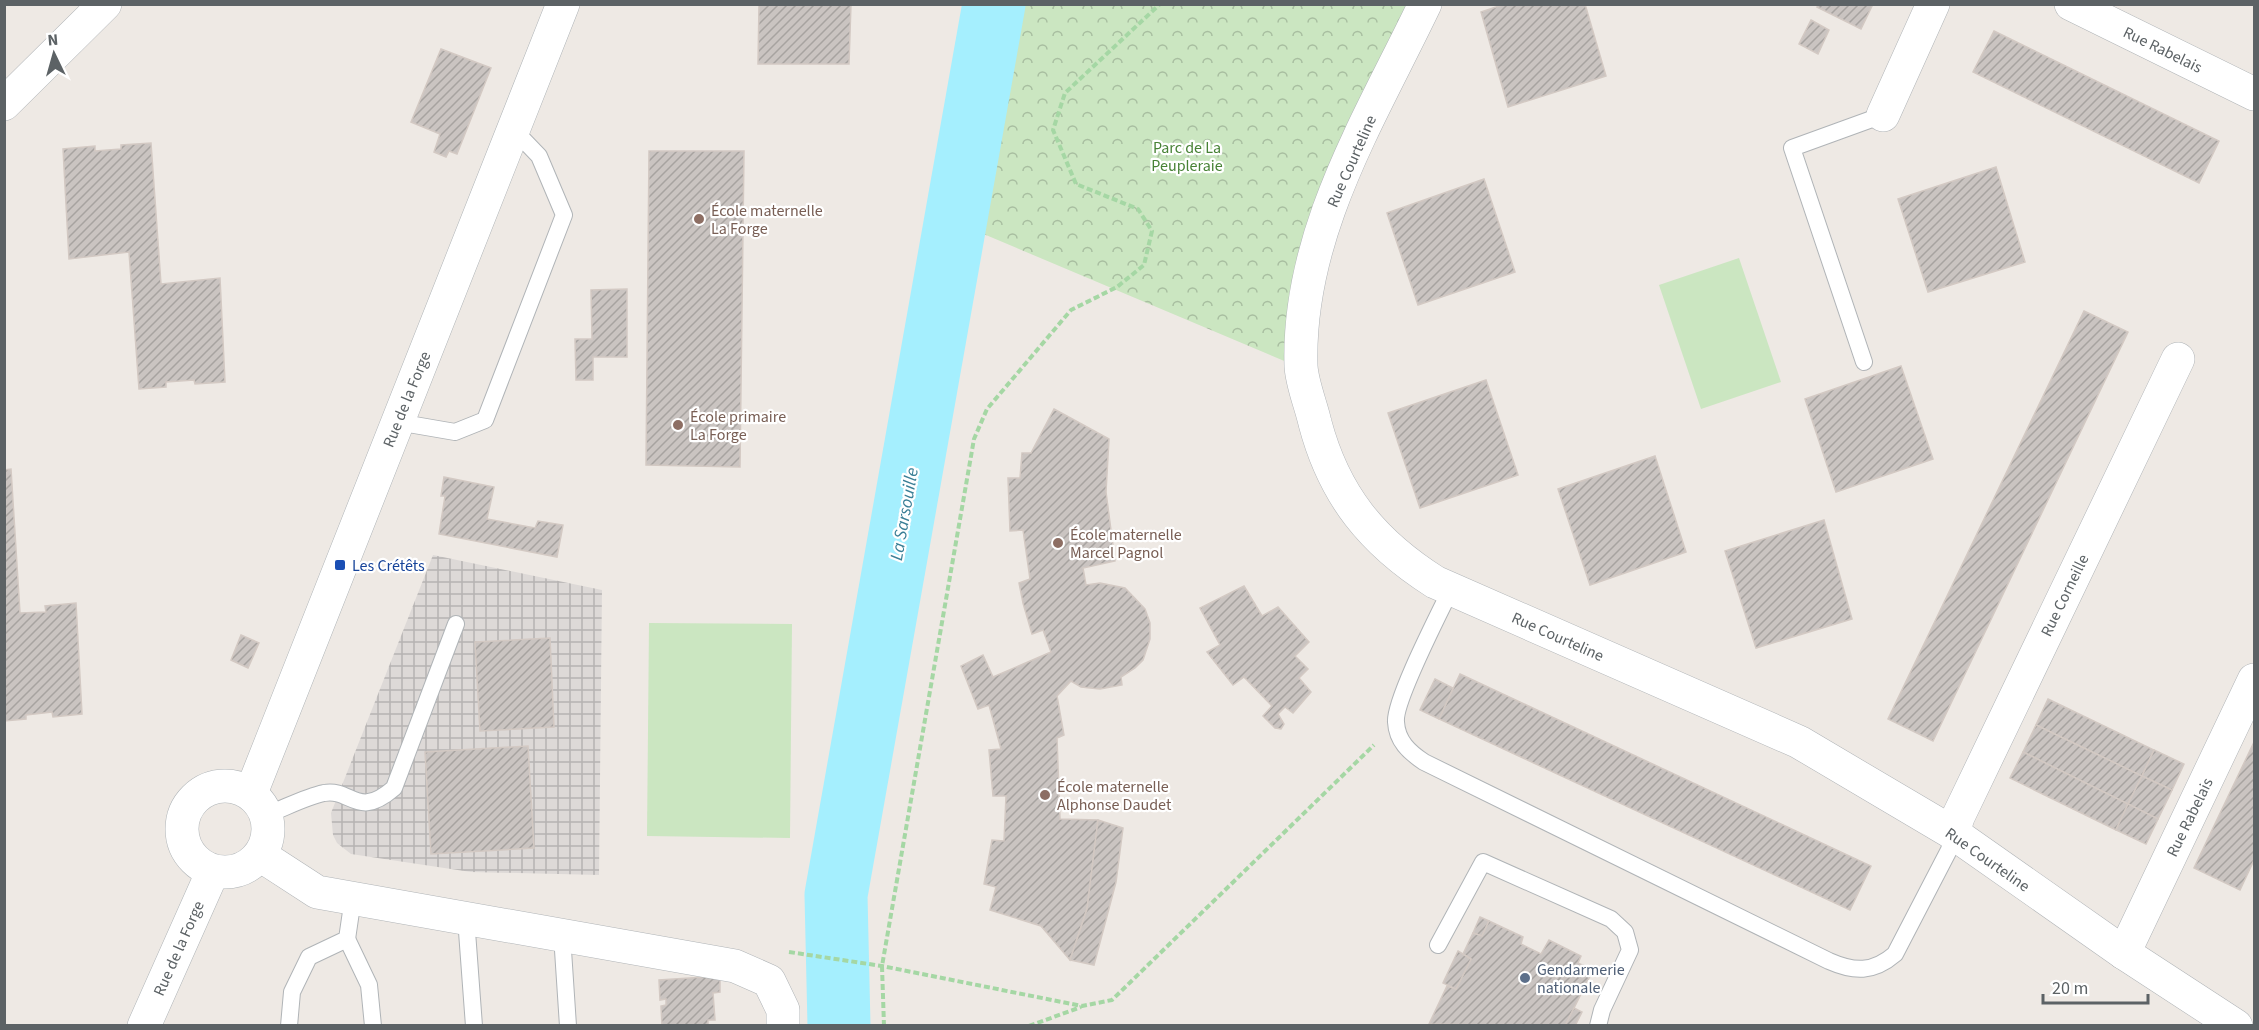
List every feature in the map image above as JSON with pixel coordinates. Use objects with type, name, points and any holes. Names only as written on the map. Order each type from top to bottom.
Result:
[{"type":"street","points":[[4,104],[105,4]]},
{"type":"street","name":"Rue de la Forge","points":[[259,804],[397,422],[562,4]]},
{"type":"street","name":"Rue Courteline","points":[[1425,4],[1337,184],[1306,283],[1301,368],[1322,449],[1355,511],[1386,548],[1417,571],[1450,589],[1799,742],[1953,833],[2124,953],[2236,1026]]},
{"type":"street","points":[[1883,115],[1933,4]]},
{"type":"street","name":"Rue Rabelais","points":[[2071,4],[2254,94]]},
{"type":"street","name":"Rue Corneille","points":[[1953,833],[1958,817],[2178,359]]},
{"type":"street","name":"Rue Rabelais","points":[[2124,953],[2254,681]]},
{"type":"street","points":[[211,787],[238,787],[259,804],[266,842],[260,855],[239,870],[213,871],[200,865],[183,843],[181,830],[189,803],[211,787]]},
{"type":"street","points":[[260,855],[317,892],[735,966],[769,981],[783,1010],[783,1026]]},
{"type":"street","name":"Rue de la Forge","points":[[144,1026],[213,871]]},
{"type":"lane","points":[[1864,362],[1792,148],[1883,115]]},
{"type":"lane","points":[[397,422],[455,432],[485,420],[564,215],[538,156],[513,129]]},
{"type":"lane","points":[[1450,589],[1396,711],[1396,723],[1405,747],[1424,762],[1846,968],[1873,968],[1885,963],[1895,954],[1949,850],[1953,833]]},
{"type":"lane","points":[[259,804],[326,793],[359,803],[380,800],[394,788],[456,624]]},
{"type":"lane","points":[[1438,945],[1483,862],[1611,919],[1625,932],[1630,950],[1602,1010],[1598,1026]]},
{"type":"lane","points":[[353,898],[347,939],[369,985],[373,1026]]},
{"type":"lane","points":[[466,918],[474,1026]]},
{"type":"lane","points":[[562,935],[568,1026]]},
{"type":"lane","points":[[289,1026],[292,992],[309,957],[347,939]]},
{"type":"path","points":[[884,1026],[882,966],[974,439],[987,409],[1071,310],[1117,286],[1144,265],[1152,231],[1138,209],[1076,183],[1053,130],[1065,93],[1160,4]]},
{"type":"path","points":[[1029,1026],[1082,1006],[1112,1000],[1396,723]]},
{"type":"path","points":[[816,956],[882,966],[1082,1006]]},
{"type":"shaded area","points":[[433,555],[602,590],[599,875],[471,872],[351,854],[337,843],[333,835],[331,813]]},
{"type":"green space","name":"Parc de La Peupleraie","points":[[994,5],[1425,5],[1337,184],[1301,368],[955,222]]},
{"type":"green space","points":[[1739,258],[1781,382],[1701,409],[1659,285]]},
{"type":"green space","points":[[649,623],[792,624],[790,838],[647,836]]},
{"type":"building","points":[[759,4],[851,4],[849,64],[758,64]]},
{"type":"building","points":[[1505,4],[1585,4],[1606,76],[1508,107],[1481,12]]},
{"type":"building","points":[[1818,4],[1873,4],[1861,29],[1817,7]]},
{"type":"building","points":[[1811,20],[1829,30],[1818,54],[1799,44]]},
{"type":"building","points":[[1994,31],[2219,141],[2199,183],[1973,72]]},
{"type":"building","points":[[441,49],[491,68],[457,154],[449,151],[446,157],[434,152],[440,134],[411,122]]},
{"type":"building","points":[[151,143],[161,284],[220,278],[225,382],[195,384],[194,380],[166,382],[166,387],[139,389],[129,252],[69,259],[63,149],[95,146],[95,151],[121,149],[121,145]]},
{"type":"building","points":[[649,151],[744,151],[740,467],[646,465]]},
{"type":"building","points":[[1996,167],[2025,262],[1928,292],[1898,199]]},
{"type":"building","points":[[1484,179],[1515,272],[1418,305],[1387,213]]},
{"type":"building","points":[[627,289],[627,357],[593,357],[593,380],[576,380],[575,339],[592,339],[591,290]]},
{"type":"building","points":[[2084,311],[2128,332],[1933,741],[1888,719]]},
{"type":"building","points":[[1901,366],[1933,459],[1836,492],[1805,399]]},
{"type":"building","points":[[1486,380],[1518,475],[1420,508],[1388,413]]},
{"type":"building","points":[[1054,409],[1109,439],[1106,492],[1115,561],[1083,568],[1086,585],[1100,583],[1125,588],[1145,609],[1150,623],[1150,639],[1143,660],[1121,677],[1122,685],[1100,689],[1081,687],[1071,681],[1057,696],[1064,735],[1057,738],[1060,819],[1098,820],[1087,909],[1070,960],[1041,926],[990,910],[996,887],[984,884],[992,840],[1004,841],[1006,796],[993,796],[989,750],[1001,749],[989,705],[978,709],[961,666],[983,655],[993,677],[1051,652],[1043,630],[1032,634],[1023,603],[1019,583],[1030,579],[1023,530],[1010,531],[1008,478],[1020,478],[1022,453],[1031,453]]},
{"type":"building","points":[[1655,456],[1686,552],[1590,585],[1558,489]]},
{"type":"building","points":[[11,469],[20,613],[46,612],[45,606],[76,603],[82,714],[53,717],[52,712],[26,715],[26,719],[4,721],[4,470]]},
{"type":"building","points":[[444,477],[494,487],[487,519],[535,528],[538,521],[563,525],[557,557],[439,534],[445,496],[441,496]]},
{"type":"building","points":[[1824,520],[1852,619],[1756,648],[1725,551]]},
{"type":"building","points":[[1244,586],[1262,616],[1278,607],[1309,642],[1295,656],[1308,669],[1299,678],[1311,692],[1293,713],[1285,707],[1278,714],[1284,724],[1281,729],[1275,728],[1263,716],[1272,706],[1244,677],[1233,685],[1207,652],[1220,645],[1200,608]]},
{"type":"building","points":[[241,635],[259,643],[248,668],[231,660]]},
{"type":"building","points":[[550,638],[554,727],[480,731],[475,642]]},
{"type":"building","points":[[1460,674],[1871,866],[1850,910],[1439,719]]},
{"type":"building","points":[[1435,679],[1453,688],[1439,719],[1420,710]]},
{"type":"building","points":[[2048,699],[2154,750],[2142,776],[2036,725]]},
{"type":"building","points":[[2036,725],[2142,776],[2128,804],[2023,752]]},
{"type":"building","points":[[2254,742],[2254,860],[2240,890],[2194,868]]},
{"type":"building","points":[[528,746],[534,848],[431,854],[425,752]]},
{"type":"building","points":[[2154,750],[2184,764],[2172,790],[2142,776]]},
{"type":"building","points":[[2023,752],[2128,804],[2116,830],[2010,778]]},
{"type":"building","points":[[2142,776],[2172,790],[2158,819],[2128,804]]},
{"type":"building","points":[[2128,804],[2158,819],[2146,844],[2116,830]]},
{"type":"building","points":[[1098,820],[1123,828],[1116,882],[1094,965],[1070,960],[1087,909]]},
{"type":"building","points":[[1480,917],[1489,921],[1482,936],[1473,933]]},
{"type":"building","name":"Gendarmerie nationale","points":[[1489,921],[1523,937],[1521,944],[1541,954],[1549,940],[1581,956],[1578,963],[1593,970],[1565,1026],[1429,1024],[1447,986],[1456,989],[1471,959],[1463,954],[1473,933],[1482,936]]},
{"type":"building","points":[[1458,951],[1471,959],[1456,989],[1443,983]]},
{"type":"building","points":[[720,976],[720,992],[713,993],[715,1020],[708,1020],[708,1026],[662,1026],[661,1006],[666,1005],[666,999],[660,1000],[659,980]]},
{"type":"building","points":[[1574,1008],[1582,1012],[1575,1026],[1565,1026]]},
{"type":"waterway","name":"La Sarsouille","points":[[839,1026],[836,895],[994,4]]},
{"type":"place","name":"École maternelle La Forge","points":[[699,219]]},
{"type":"place","name":"École primaire La Forge","points":[[678,425]]},
{"type":"place","name":"École maternelle Marcel Pagnol","points":[[1058,543]]},
{"type":"place","name":"Les Crétêts","points":[[340,565]]},
{"type":"place","name":"École maternelle Alphonse Daudet","points":[[1045,795]]},
{"type":"place","name":"Gendarmerie nationale","points":[[1525,978]]}]
